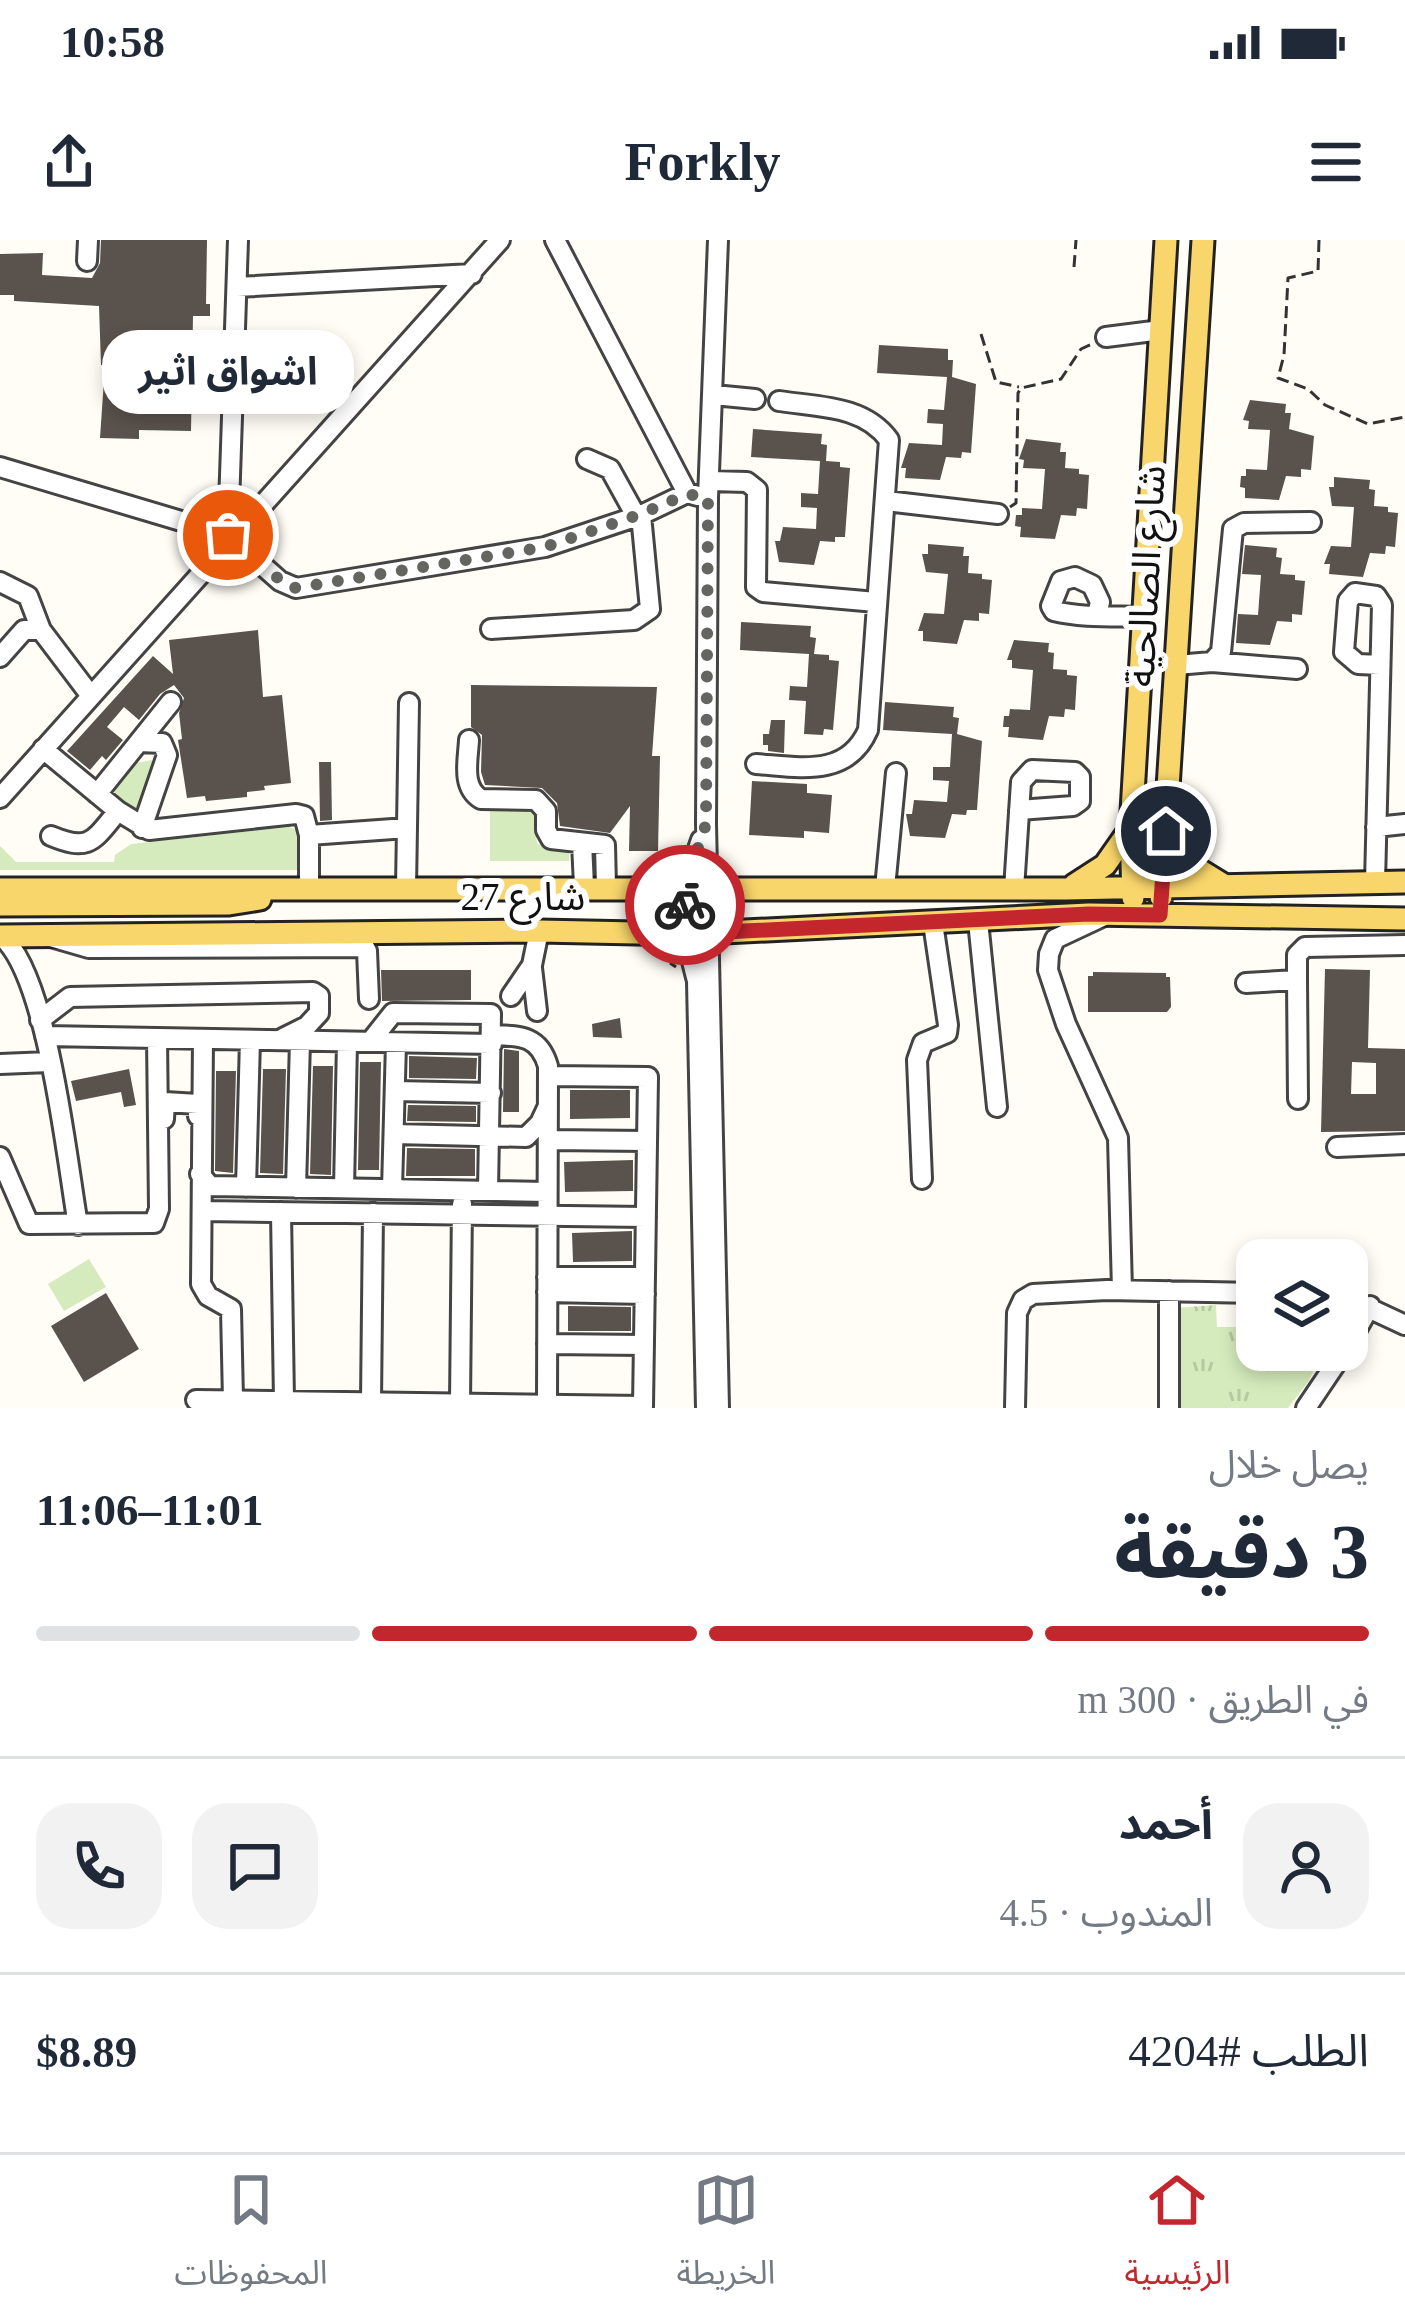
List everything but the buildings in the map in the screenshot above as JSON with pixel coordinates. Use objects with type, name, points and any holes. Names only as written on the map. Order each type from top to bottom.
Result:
[{"type":"main road","name":"شارع الصالحية","points":[[1148,915],[1132,887],[1131,828],[1166,240]]},
{"type":"main road","name":"شارع الصالحية","points":[[1148,915],[1162,886],[1203,240]]},
{"type":"main road","points":[[1155,427],[1190,428]]},
{"type":"main road","points":[[1066,889],[1105,865],[1131,828]]},
{"type":"main road","points":[[1166,831],[1196,868],[1222,884]]},
{"type":"main road","name":"شارع 27","points":[[0,890],[1066,889],[1405,882]]},
{"type":"main road","points":[[0,905],[229,904],[302,888]]},
{"type":"main road","name":"شارع 27","points":[[1,936],[685,934],[1108,914],[1405,919]]},
{"type":"street","points":[[87,261],[88,240]]},
{"type":"street","points":[[232,537],[238,240]]},
{"type":"street","points":[[0,797],[500,240]]},
{"type":"street","points":[[555,240],[687,494]]},
{"type":"street","points":[[706,1408],[697,981],[685,934],[706,824],[709,490],[718,240]]},
{"type":"street","points":[[237,287],[472,274]]},
{"type":"street","points":[[1106,337],[1161,330]]},
{"type":"street","points":[[714,394],[754,399]]},
{"type":"street","points":[[756,764],[831,766],[861,746],[868,730],[886,501],[889,440],[875,424],[854,413],[778,401]]},
{"type":"street","points":[[491,629],[634,620],[650,609],[638,515],[610,470],[587,459]]},
{"type":"street","points":[[0,467],[232,537],[280,581],[296,588],[545,547],[687,494],[747,482],[757,490],[756,587],[763,592],[876,602]]},
{"type":"street","points":[[886,501],[998,514]]},
{"type":"street","points":[[1212,662],[1221,652],[1234,529],[1244,523],[1311,522]]},
{"type":"street","points":[[0,582],[28,596],[41,631],[91,696]]},
{"type":"street","points":[[1097,616],[1144,617]]},
{"type":"street","points":[[0,657],[25,631],[41,631]]},
{"type":"street","points":[[1176,665],[1212,662],[1297,669]]},
{"type":"street","points":[[1375,882],[1380,665]]},
{"type":"street","points":[[97,794],[171,701]]},
{"type":"street","points":[[406,888],[410,703]]},
{"type":"street","points":[[469,740],[468,788],[473,796],[536,800],[546,811],[551,839],[604,844],[595,886]]},
{"type":"street","points":[[139,742],[162,743],[167,755],[142,827]]},
{"type":"street","points":[[43,749],[142,827],[157,830],[304,816],[309,836],[302,888]]},
{"type":"street","points":[[885,888],[896,773]]},
{"type":"street","points":[[1014,889],[1019,810]]},
{"type":"street","points":[[50,836],[85,845],[118,811]]},
{"type":"street","points":[[1376,827],[1405,824]]},
{"type":"street","points":[[309,836],[407,828]]},
{"type":"street","points":[[697,887],[711,933],[718,1408]]},
{"type":"street","points":[[1108,914],[1055,939],[1048,970],[1066,1024],[1118,1138],[1122,1291]]},
{"type":"street","points":[[978,921],[998,1107]]},
{"type":"street","points":[[922,1179],[917,1060],[922,1043],[946,1033],[948,1025],[933,923]]},
{"type":"street","points":[[539,931],[532,965],[547,1066],[547,1405]]},
{"type":"street","points":[[343,933],[367,951],[369,1019],[347,1042],[344,1189]]},
{"type":"street","points":[[48,935],[89,948],[359,947],[367,951]]},
{"type":"street","points":[[1,936],[17,951],[42,1028],[78,1226]]},
{"type":"street","points":[[1298,1099],[1297,955],[1305,947],[1405,945]]},
{"type":"street","points":[[488,1191],[490,1093],[498,1019],[532,965]]},
{"type":"street","points":[[1246,983],[1298,980]]},
{"type":"street","points":[[42,1028],[70,997],[313,992],[319,996],[319,1013],[307,1026],[278,1041]]},
{"type":"street","points":[[308,1041],[393,1012],[498,1019],[527,1036],[547,1066]]},
{"type":"street","points":[[369,1019],[396,1043],[457,1044],[498,1019]]},
{"type":"street","points":[[457,1044],[498,1019]]},
{"type":"street","points":[[42,1028],[185,1043],[347,1042]]},
{"type":"street","points":[[246,1187],[250,1040]]},
{"type":"street","points":[[296,1188],[308,1041]]},
{"type":"street","points":[[185,1043],[201,1192],[203,1291],[231,1309],[233,1400]]},
{"type":"street","points":[[159,1192],[185,1043]]},
{"type":"street","points":[[392,1190],[396,1043]]},
{"type":"street","points":[[0,1064],[49,1062]]},
{"type":"street","points":[[196,1400],[644,1406],[648,1077],[547,1066]]},
{"type":"street","points":[[395,1090],[490,1093]]},
{"type":"street","points":[[0,1157],[26,1222],[34,1226],[154,1223],[160,1209],[165,1102],[198,1104],[195,1182],[201,1192],[281,1212],[646,1217]]},
{"type":"street","points":[[394,1134],[526,1137],[540,1123],[548,1104]]},
{"type":"street","points":[[548,1140],[647,1141]]},
{"type":"street","points":[[1336,1147],[1405,1144]]},
{"type":"street","points":[[201,1192],[210,1186],[548,1192]]},
{"type":"street","points":[[462,1191],[472,1405]]},
{"type":"street","points":[[281,1212],[284,1401]]},
{"type":"street","points":[[371,1402],[373,1213]]},
{"type":"street","points":[[547,1285],[645,1286]]},
{"type":"street","points":[[1169,1291],[1169,1408]]},
{"type":"street","points":[[1015,1408],[1017,1313],[1023,1300],[1033,1294],[1236,1293]]},
{"type":"street","points":[[1368,1310],[1370,1306],[1405,1325]]},
{"type":"street","points":[[547,1344],[644,1346]]},
{"type":"street","points":[[1306,1408],[1331,1371]]},
{"type":"path","points":[[1074,267],[1076,240]]},
{"type":"path","points":[[1319,240],[1318,271],[1288,278],[1284,355],[1278,379],[1308,389],[1325,405],[1368,424],[1405,417]]},
{"type":"path","points":[[981,334],[996,382],[1021,388],[1061,379],[1082,349],[1106,337]]},
{"type":"path","points":[[998,514],[1016,503],[1021,388]]},
{"type":"green space","points":[[152,760],[155,774],[142,805],[130,810],[116,800],[114,787],[131,764]]},
{"type":"green space","points":[[490,806],[530,807],[535,813],[537,843],[549,851],[569,851],[569,861],[490,861]]},
{"type":"green space","points":[[289,827],[303,832],[303,870],[0,870],[0,846],[16,862],[114,862],[115,855],[131,844]]},
{"type":"green space","points":[[89,1259],[106,1287],[64,1311],[48,1284]]},
{"type":"green space","points":[[1216,1305],[1217,1327],[1236,1327],[1236,1371],[1314,1371],[1288,1408],[1174,1408],[1173,1308]]},
{"type":"way so far","points":[[228,535],[287,586],[296,588],[545,547],[687,494],[708,498],[706,824],[685,887],[685,905]]},
{"type":"place","name":"اشواق اثير","points":[[228,535]]},
{"type":"route","points":[[685,905],[685,934],[1089,914],[1160,915],[1166,831]]}]
